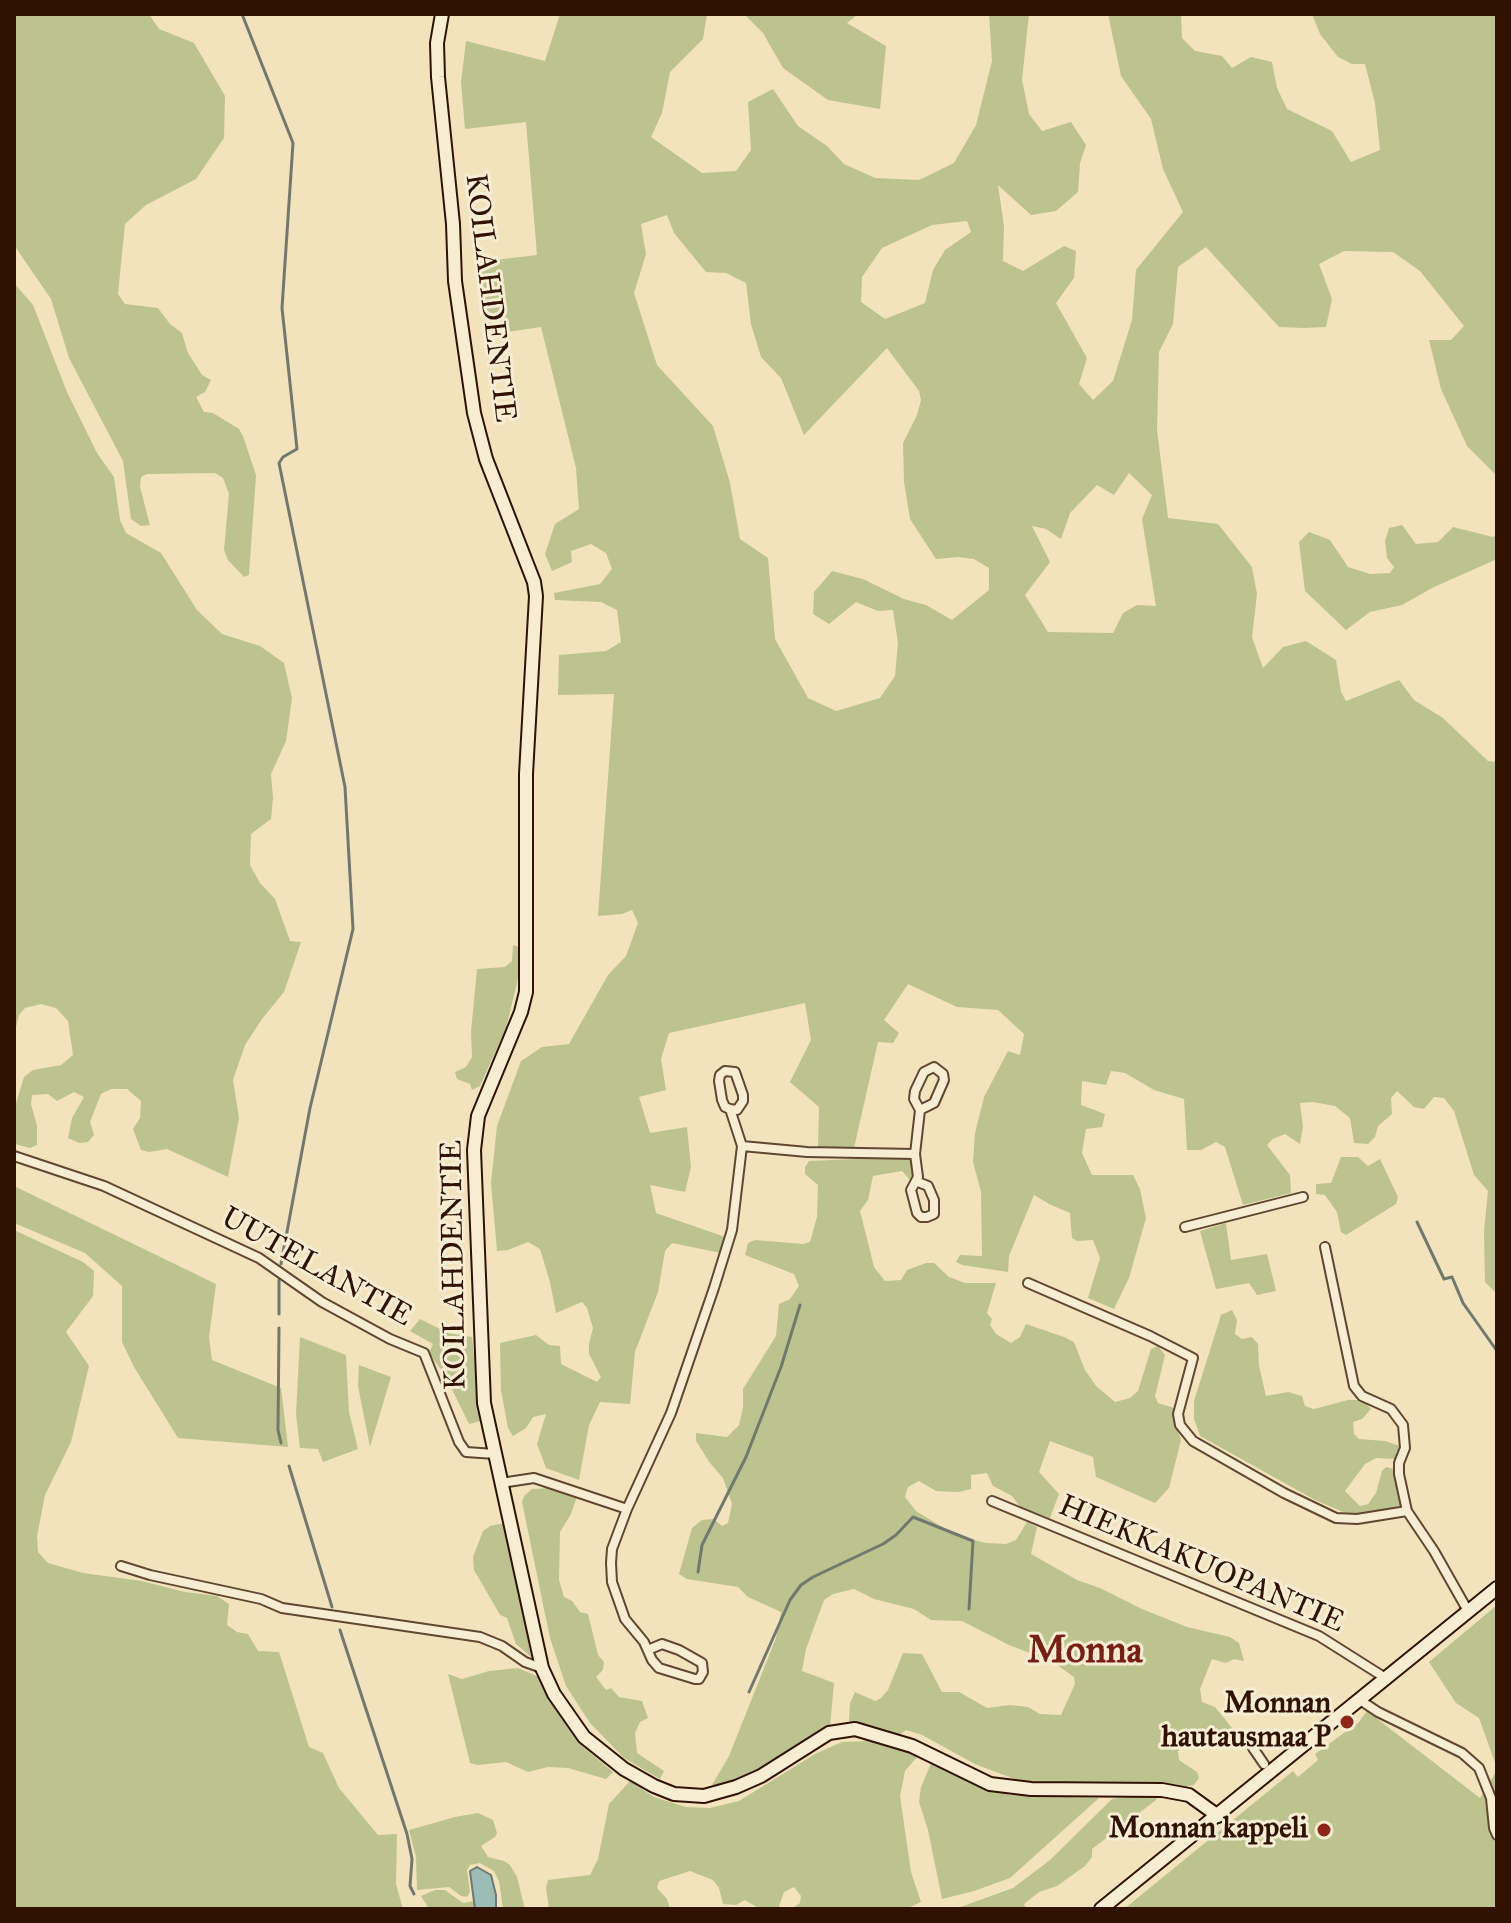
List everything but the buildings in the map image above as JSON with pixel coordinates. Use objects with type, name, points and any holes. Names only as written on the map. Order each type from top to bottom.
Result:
[{"type":"street","name":"KOILAHDENTIE","points":[[442,14],[437,43],[438,77],[453,224],[455,281],[474,413],[504,509],[534,582],[536,596],[526,774],[526,992],[521,1012],[478,1116],[474,1150],[481,1379],[542,1668],[554,1694],[584,1737],[624,1769],[674,1794],[704,1796],[736,1787],[761,1776],[829,1733],[855,1729],[912,1746],[990,1784],[1031,1789],[1162,1790],[1189,1795],[1218,1816]]},
{"type":"street","points":[[918,1182],[915,1154],[920,1110],[914,1099],[915,1091],[924,1072],[934,1067],[943,1074],[944,1080],[934,1103],[920,1110]]},
{"type":"street","points":[[648,1650],[662,1644],[679,1650],[702,1663],[703,1672],[699,1679],[695,1679],[659,1668],[652,1660],[625,1619],[612,1582],[612,1549],[671,1413],[732,1230],[742,1146],[730,1109],[725,1107],[722,1100],[719,1081],[725,1071],[735,1072],[743,1095],[737,1110],[730,1109]]},
{"type":"street","points":[[742,1146],[807,1152],[915,1154]]},
{"type":"street","name":"UUTELANTIE","points":[[14,1156],[104,1186],[259,1258],[322,1302],[390,1339],[424,1353],[459,1442],[466,1452],[495,1454]]},
{"type":"street","points":[[1185,1227],[1303,1197]]},
{"type":"street","points":[[1325,1247],[1354,1386],[1362,1396],[1391,1409],[1403,1425],[1405,1448],[1399,1463],[1399,1474],[1407,1511],[1468,1611]]},
{"type":"street","points":[[1028,1283],[1193,1358],[1178,1414],[1180,1425],[1193,1441],[1284,1493],[1336,1518],[1357,1519],[1407,1511]]},
{"type":"street","points":[[501,1483],[534,1478],[627,1509]]},
{"type":"street","name":"HIEKKAKUOPANTIE","points":[[992,1501],[1319,1636],[1387,1679]]},
{"type":"street","points":[[121,1566],[261,1599],[282,1608],[480,1637],[542,1668]]},
{"type":"street","points":[[1101,1909],[1497,1588]]},
{"type":"street","points":[[1360,1700],[1462,1753],[1479,1768],[1491,1798],[1497,1835]]},
{"type":"street","points":[[1253,1748],[1264,1764]]},
{"type":"green space","points":[[14,14],[149,14],[159,29],[194,43],[225,96],[224,138],[196,179],[146,205],[125,224],[118,294],[125,304],[158,308],[170,324],[182,333],[188,353],[202,375],[211,380],[205,392],[196,397],[204,412],[213,413],[239,429],[243,436],[256,475],[249,575],[244,577],[228,560],[224,550],[229,494],[223,478],[215,473],[147,474],[141,477],[140,487],[150,525],[141,526],[131,519],[123,461],[69,358],[51,299],[14,245]]},
{"type":"green space","points":[[560,14],[707,14],[703,39],[670,72],[662,113],[651,137],[702,173],[736,171],[751,150],[748,102],[773,89],[798,126],[827,146],[844,164],[875,178],[919,180],[954,163],[976,125],[992,61],[989,14],[1029,14],[1022,80],[1029,114],[1042,131],[1071,122],[1086,145],[1080,163],[1078,192],[1056,211],[1031,215],[998,185],[1004,226],[1003,261],[1023,271],[1064,246],[1076,251],[1074,278],[1056,303],[1087,358],[1079,384],[1093,400],[1113,381],[1132,320],[1136,270],[1183,212],[1163,169],[1151,119],[1121,76],[1108,14],[1181,14],[1182,38],[1195,51],[1222,56],[1232,68],[1251,57],[1272,62],[1277,88],[1287,109],[1332,131],[1351,162],[1380,150],[1375,103],[1365,64],[1352,64],[1338,57],[1320,34],[1312,14],[1497,14],[1497,476],[1467,446],[1441,389],[1429,340],[1451,340],[1464,326],[1420,271],[1393,252],[1344,251],[1319,264],[1332,299],[1326,327],[1279,327],[1206,247],[1178,267],[1173,324],[1159,352],[1157,430],[1168,518],[1218,524],[1252,567],[1257,594],[1252,637],[1263,668],[1283,647],[1306,641],[1336,660],[1341,692],[1346,701],[1399,680],[1414,700],[1443,718],[1488,761],[1497,762],[1497,1294],[1485,1282],[1484,1231],[1488,1191],[1474,1175],[1454,1111],[1444,1098],[1434,1097],[1424,1109],[1414,1107],[1397,1091],[1391,1098],[1392,1114],[1378,1126],[1375,1137],[1368,1144],[1354,1143],[1350,1118],[1335,1106],[1300,1103],[1303,1127],[1300,1144],[1285,1134],[1267,1145],[1290,1175],[1291,1193],[1243,1205],[1225,1147],[1216,1142],[1201,1150],[1187,1150],[1184,1099],[1154,1090],[1125,1073],[1111,1071],[1106,1085],[1082,1081],[1081,1105],[1105,1114],[1102,1127],[1086,1129],[1082,1153],[1092,1175],[1133,1175],[1140,1189],[1146,1218],[1129,1278],[1114,1309],[1088,1298],[1100,1258],[1093,1240],[1077,1241],[1072,1238],[1070,1213],[1034,1195],[1009,1256],[1008,1272],[956,1262],[960,1255],[982,1256],[981,1192],[973,1162],[975,1133],[984,1097],[1008,1051],[1020,1055],[1024,1034],[998,1010],[957,1007],[908,984],[884,1020],[899,1033],[893,1043],[878,1042],[854,1148],[818,1149],[819,1107],[790,1082],[811,1040],[805,1003],[669,1033],[661,1059],[666,1090],[639,1097],[650,1133],[687,1127],[691,1167],[685,1192],[650,1185],[656,1213],[728,1238],[721,1253],[672,1243],[665,1251],[658,1292],[635,1352],[630,1404],[600,1402],[589,1425],[579,1480],[546,1468],[537,1444],[546,1414],[533,1417],[526,1428],[513,1436],[508,1428],[501,1390],[500,1343],[536,1335],[549,1345],[560,1346],[561,1364],[597,1382],[601,1377],[589,1354],[593,1328],[587,1308],[582,1302],[556,1313],[540,1249],[528,1242],[497,1251],[491,1183],[497,1126],[521,1061],[542,1047],[569,1044],[608,975],[626,956],[638,923],[632,910],[598,916],[614,694],[558,695],[559,655],[606,651],[621,642],[617,610],[601,602],[555,600],[554,593],[600,584],[612,569],[606,553],[591,544],[571,551],[572,562],[552,571],[545,554],[555,524],[579,509],[576,468],[541,327],[486,335],[478,262],[537,255],[526,122],[465,129],[461,82],[466,41],[545,61]],"holes":[[[667,215],[674,233],[706,272],[726,273],[746,283],[751,324],[761,357],[781,378],[804,435],[887,348],[919,391],[921,400],[917,415],[903,443],[904,482],[910,519],[936,559],[974,559],[989,568],[989,590],[952,620],[926,605],[904,599],[863,579],[832,571],[814,592],[813,614],[829,624],[856,602],[878,611],[893,610],[898,643],[895,676],[880,698],[836,711],[808,698],[775,639],[768,558],[740,539],[730,483],[713,426],[657,365],[634,293],[646,254],[641,224]],[[967,221],[971,232],[945,250],[933,270],[925,303],[885,319],[861,302],[862,277],[882,248],[932,225]],[[1129,473],[1152,495],[1142,519],[1156,606],[1137,605],[1123,613],[1113,633],[1048,632],[1025,595],[1050,562],[1032,526],[1046,529],[1061,539],[1070,513],[1097,485],[1114,495]]]},
{"type":"green space","points":[[744,14],[858,14],[847,23],[886,46],[880,109],[828,100],[783,68],[763,33]]},
{"type":"green space","points":[[14,283],[33,305],[67,392],[97,453],[114,477],[120,520],[126,533],[161,553],[197,610],[222,634],[260,646],[284,663],[292,698],[286,741],[271,774],[271,819],[251,834],[250,865],[260,883],[275,899],[290,941],[301,942],[284,992],[245,1045],[233,1080],[239,1118],[228,1177],[167,1149],[141,1150],[133,1129],[140,1118],[141,1101],[127,1089],[111,1089],[101,1094],[90,1122],[94,1135],[88,1142],[79,1143],[68,1138],[72,1118],[84,1097],[74,1092],[57,1101],[48,1094],[32,1095],[37,1145],[30,1148],[14,1141],[14,1110],[24,1077],[33,1070],[61,1065],[73,1055],[68,1021],[56,1008],[41,1004],[25,1008],[19,1015],[14,1035]]},
{"type":"green space","points":[[1402,525],[1416,544],[1438,542],[1453,527],[1493,537],[1497,535],[1497,559],[1402,605],[1370,612],[1346,630],[1305,591],[1299,542],[1309,532],[1330,540],[1348,567],[1370,574],[1390,573],[1394,567],[1387,558],[1385,541],[1389,528]]},
{"type":"green space","points":[[513,945],[519,947],[519,975],[506,1028],[480,1086],[472,1090],[470,1084],[457,1079],[455,1072],[466,1067],[472,1057],[471,1031],[477,969],[505,967],[512,961]]},
{"type":"green space","points":[[1341,1157],[1358,1157],[1368,1166],[1380,1159],[1398,1197],[1396,1204],[1346,1235],[1341,1232],[1337,1212],[1325,1195],[1316,1194],[1316,1184],[1331,1183]]},
{"type":"green space","points":[[912,1159],[917,1177],[911,1181],[902,1171],[873,1176],[868,1200],[860,1211],[874,1267],[885,1281],[901,1280],[907,1270],[934,1263],[949,1277],[965,1283],[996,1283],[987,1313],[996,1334],[1011,1343],[1020,1337],[1026,1324],[1074,1342],[1085,1370],[1096,1386],[1115,1402],[1130,1398],[1138,1391],[1151,1349],[1158,1346],[1165,1355],[1155,1396],[1158,1403],[1174,1408],[1181,1440],[1169,1488],[1155,1503],[1096,1477],[1093,1457],[1050,1441],[1039,1472],[1059,1494],[1050,1518],[1020,1507],[1012,1496],[993,1486],[987,1473],[971,1475],[971,1489],[959,1492],[936,1491],[919,1481],[908,1487],[905,1497],[916,1511],[957,1536],[986,1543],[1006,1544],[1016,1540],[1027,1522],[1037,1527],[1031,1554],[1077,1580],[1142,1609],[1187,1627],[1230,1637],[1239,1643],[1244,1661],[1234,1659],[1226,1663],[1212,1659],[1200,1689],[1202,1702],[1215,1707],[1233,1729],[1217,1739],[1204,1735],[1189,1737],[1178,1751],[1179,1760],[1197,1772],[1199,1778],[1194,1785],[1025,1783],[975,1764],[922,1735],[906,1730],[899,1735],[849,1721],[850,1703],[855,1692],[875,1701],[881,1698],[888,1690],[903,1653],[922,1654],[942,1692],[959,1692],[987,1708],[1010,1705],[1028,1707],[1040,1714],[1061,1715],[1075,1684],[1074,1677],[1053,1662],[1009,1645],[962,1621],[931,1620],[914,1609],[874,1599],[854,1589],[833,1594],[824,1600],[806,1649],[802,1671],[834,1683],[830,1727],[747,1776],[718,1786],[712,1785],[729,1756],[776,1638],[781,1612],[748,1597],[738,1587],[687,1579],[679,1574],[692,1528],[702,1520],[714,1519],[722,1526],[728,1523],[732,1504],[723,1478],[696,1441],[696,1433],[727,1437],[739,1425],[743,1389],[776,1336],[779,1304],[790,1299],[799,1286],[794,1274],[745,1255],[748,1243],[755,1240],[810,1242],[817,1217],[818,1185],[805,1174],[809,1161]]},
{"type":"green space","points":[[14,1186],[216,1284],[209,1337],[212,1360],[281,1388],[288,1447],[178,1438],[122,1342],[122,1286],[85,1253],[14,1223]]},
{"type":"green space","points":[[1226,1223],[1231,1260],[1267,1254],[1276,1291],[1257,1295],[1249,1283],[1216,1289],[1200,1231]]},
{"type":"green space","points":[[14,1230],[83,1262],[94,1271],[93,1296],[66,1332],[89,1366],[71,1442],[45,1495],[37,1536],[38,1552],[48,1563],[83,1573],[217,1596],[229,1604],[227,1625],[237,1632],[248,1634],[258,1651],[279,1652],[309,1747],[323,1753],[339,1788],[378,1835],[397,1834],[396,1884],[403,1909],[14,1909]]},
{"type":"green space","points":[[1232,1310],[1237,1320],[1235,1334],[1242,1339],[1252,1337],[1258,1344],[1266,1396],[1288,1392],[1302,1396],[1305,1406],[1314,1409],[1348,1400],[1362,1400],[1371,1409],[1362,1419],[1353,1422],[1354,1434],[1359,1439],[1385,1441],[1400,1446],[1396,1459],[1376,1458],[1365,1464],[1345,1491],[1360,1506],[1368,1504],[1376,1493],[1382,1471],[1386,1467],[1394,1469],[1401,1506],[1356,1515],[1343,1512],[1315,1500],[1200,1436],[1194,1419],[1194,1401],[1221,1315]]},
{"type":"green space","points":[[420,1319],[448,1333],[472,1337],[481,1421],[469,1424],[445,1375],[429,1353],[433,1344],[410,1331]]},
{"type":"green space","points":[[300,1337],[346,1355],[349,1412],[358,1449],[323,1462],[318,1449],[300,1448],[296,1414]]},
{"type":"green space","points":[[359,1365],[391,1377],[370,1447],[358,1386]]},
{"type":"green space","points":[[552,1488],[577,1496],[560,1532],[559,1580],[564,1597],[572,1601],[580,1612],[588,1614],[598,1655],[604,1662],[603,1670],[596,1677],[606,1690],[611,1688],[619,1697],[642,1701],[648,1718],[640,1722],[635,1733],[637,1753],[664,1771],[660,1779],[624,1758],[590,1723],[566,1686],[550,1638],[522,1502],[532,1489]]},
{"type":"green space","points":[[505,1523],[531,1657],[516,1644],[507,1618],[500,1615],[474,1570],[473,1557],[483,1531]]},
{"type":"green space","points":[[1497,1605],[1497,1768],[1479,1718],[1456,1703],[1429,1662]]},
{"type":"green space","points":[[518,1668],[546,1680],[560,1714],[582,1746],[613,1772],[606,1779],[568,1768],[548,1767],[528,1772],[506,1762],[470,1763],[448,1674],[462,1679],[489,1671]]},
{"type":"green space","points":[[1367,1711],[1480,1798],[1497,1770],[1497,1909],[1124,1909],[1293,1771],[1298,1777],[1318,1760],[1315,1754],[1359,1722]]},
{"type":"green space","points":[[867,1741],[894,1746],[917,1757],[905,1771],[900,1796],[911,1872],[921,1902],[906,1909],[791,1909],[800,1903],[801,1896],[794,1887],[784,1892],[778,1909],[760,1909],[745,1900],[736,1905],[723,1904],[719,1888],[713,1880],[690,1871],[659,1881],[657,1888],[667,1899],[670,1909],[549,1909],[548,1880],[590,1875],[598,1859],[609,1804],[630,1781],[654,1797],[686,1807],[710,1808],[739,1801],[815,1754],[842,1742]]},
{"type":"green space","points":[[932,1761],[985,1789],[1011,1795],[1099,1798],[1010,1878],[942,1899],[919,1802],[921,1787]]},
{"type":"green space","points":[[1157,1797],[1092,1849],[1092,1857],[1085,1866],[1057,1886],[1039,1892],[1024,1904],[1026,1909],[955,1909],[1013,1888],[1050,1860],[1112,1799]]},
{"type":"green space","points":[[478,1813],[493,1820],[497,1833],[481,1846],[488,1857],[510,1865],[517,1877],[525,1909],[503,1909],[499,1881],[494,1871],[480,1863],[470,1865],[467,1870],[470,1892],[467,1897],[449,1887],[417,1890],[416,1857],[409,1830]]},
{"type":"green space","points":[[435,1890],[445,1890],[463,1903],[474,1901],[475,1909],[429,1909],[421,1896]]},
{"type":"water","points":[[477,1867],[491,1875],[496,1909],[475,1909],[470,1871]]},
{"type":"waterway","points":[[242,14],[293,143],[282,308],[297,449],[279,463],[345,787],[353,929],[310,1108],[281,1264]]},
{"type":"waterway","points":[[1417,1222],[1444,1279],[1452,1277],[1463,1303],[1497,1351]]},
{"type":"waterway","points":[[279,1280],[279,1314]]},
{"type":"waterway","points":[[698,1572],[702,1545],[746,1457],[781,1367],[800,1305]]},
{"type":"waterway","points":[[279,1328],[278,1430],[281,1443]]},
{"type":"waterway","points":[[289,1466],[332,1607]]},
{"type":"waterway","points":[[749,1692],[790,1600],[801,1585],[883,1544],[913,1517],[973,1541],[969,1609]]},
{"type":"waterway","points":[[340,1630],[407,1834],[412,1859],[410,1886],[414,1894]]},
{"type":"place","name":"Monnan hautausmaa P","points":[[1347,1722]]},
{"type":"place","name":"Monnan kappeli","points":[[1324,1830]]},
{"type":"district","name":"Monna","points":[[1085,1653]]}]
